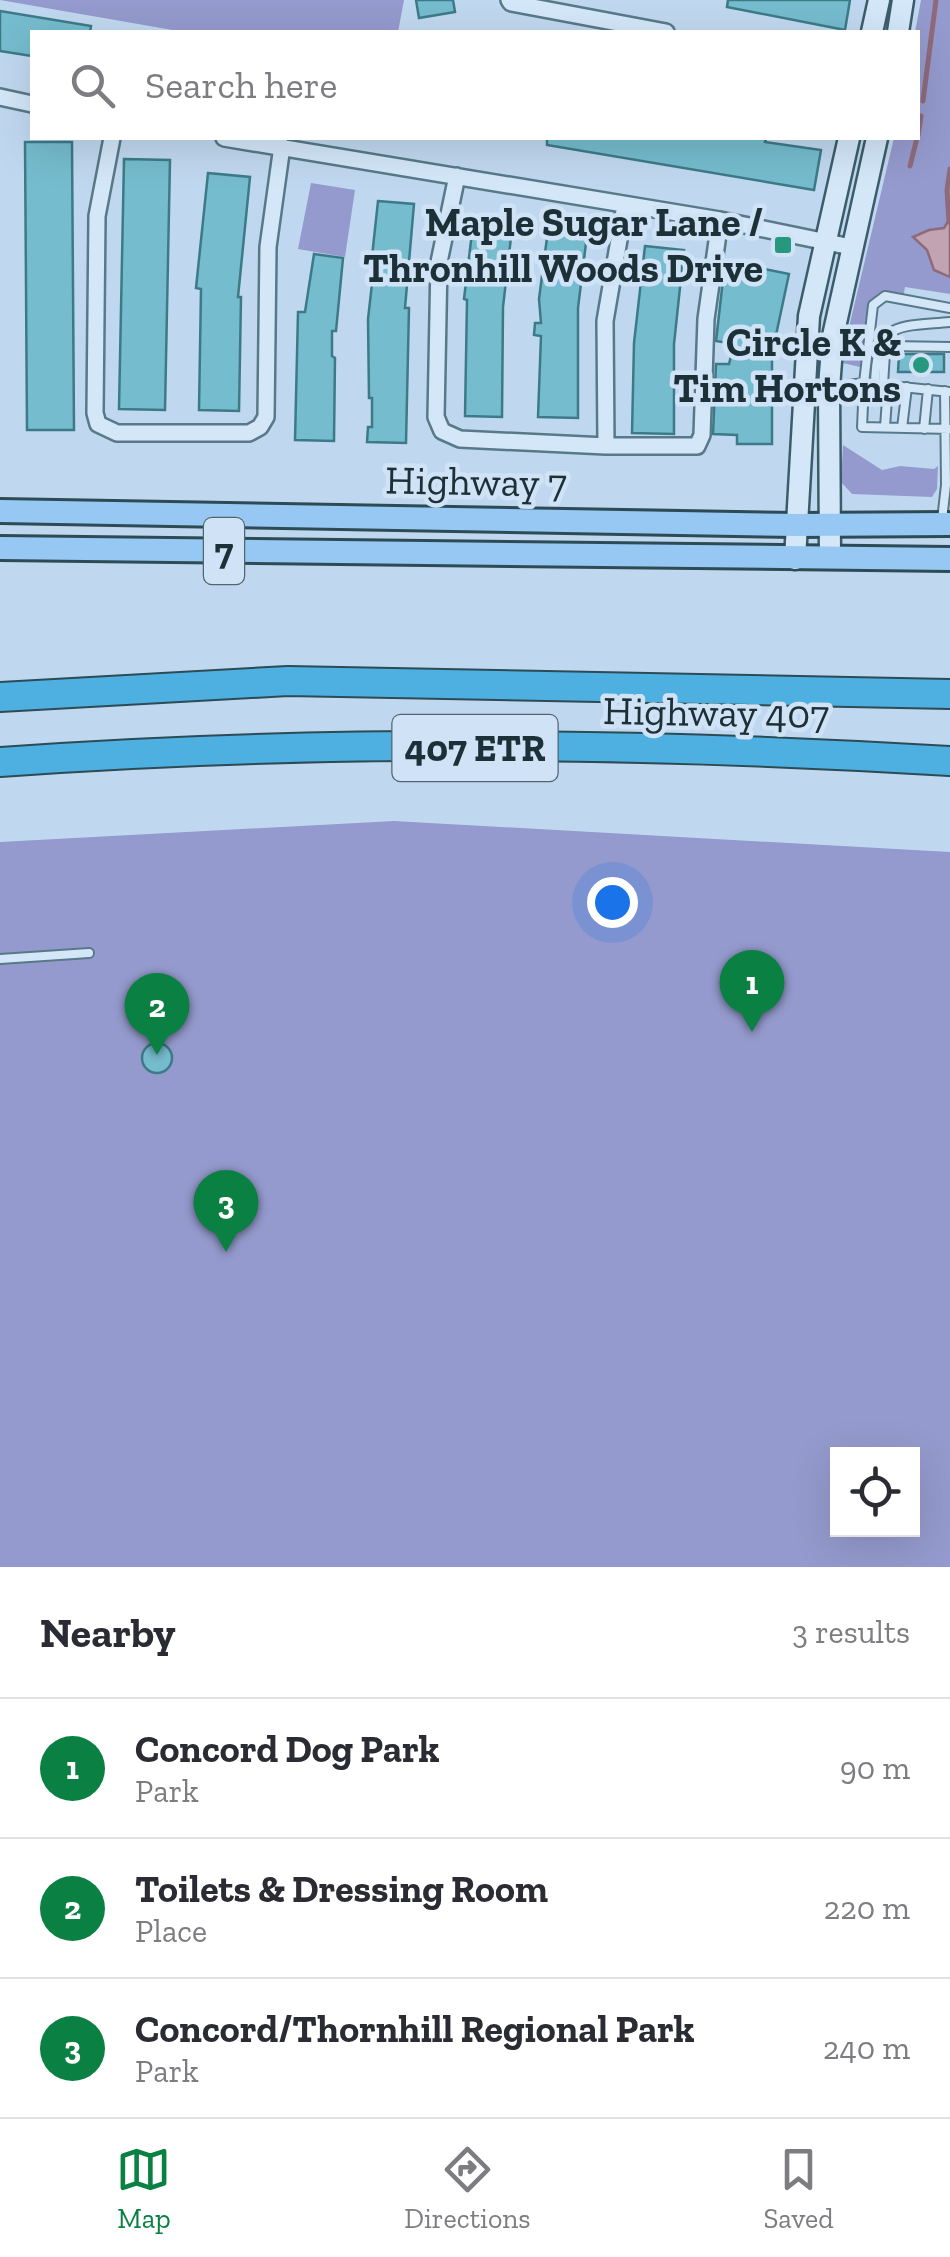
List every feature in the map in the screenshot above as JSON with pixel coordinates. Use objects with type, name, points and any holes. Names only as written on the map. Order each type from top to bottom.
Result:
[{"type":"highway","name":"Highway 407","points":[[0,697],[288,681],[950,694]]},
{"type":"highway","name":"Highway 407","points":[[0,762],[100,755],[368,748],[750,749],[950,762]]},
{"type":"main road","name":"Highway 7","points":[[0,511],[797,525],[946,524]]},
{"type":"main road","name":"Highway 7","points":[[0,548],[950,558]]},
{"type":"street","points":[[509,0],[655,30]]},
{"type":"street","points":[[872,30],[879,0]]},
{"type":"street","points":[[898,30],[904,0]]},
{"type":"street","points":[[0,98],[30,104]]},
{"type":"street","points":[[112,140],[96,216],[95,413],[98,424],[117,433],[249,434],[266,417],[268,247],[282,146]]},
{"type":"street","points":[[238,140],[720,220],[851,247]]},
{"type":"street","points":[[795,558],[809,316],[849,140]]},
{"type":"street","points":[[830,557],[827,525],[833,336],[876,140]]},
{"type":"street","points":[[456,176],[439,262],[436,417],[442,431],[460,439],[698,446],[702,435],[706,319],[720,220]]},
{"type":"street","points":[[606,446],[605,321],[625,205]]},
{"type":"lane","points":[[947,429],[862,427],[872,304],[885,296],[950,308]]},
{"type":"lane","points":[[884,428],[881,340],[892,329],[950,322]]},
{"type":"lane","points":[[882,384],[884,353],[891,346],[950,347]]},
{"type":"lane","points":[[804,386],[864,383],[948,391],[946,524]]},
{"type":"lane","points":[[902,428],[906,387]]},
{"type":"lane","points":[[924,428],[928,389]]},
{"type":"lane","points":[[0,959],[90,953]]},
{"type":"shaded area","points":[[0,0],[404,0],[398,30],[172,30]]},
{"type":"shaded area","points":[[921,0],[950,0],[950,218],[945,228],[913,238],[927,250],[934,270],[950,277],[950,294],[905,287],[903,299],[883,296],[871,307],[860,367],[843,363],[845,344],[894,140],[920,140],[920,30],[915,30]]},
{"type":"shaded area","points":[[311,183],[355,190],[345,257],[298,249]]},
{"type":"shaded area","points":[[950,218],[950,277],[934,270],[927,250],[913,237],[944,228]]},
{"type":"shaded area","points":[[843,445],[882,470],[938,466],[937,489],[932,497],[852,494],[841,482]]},
{"type":"shaded area","points":[[394,821],[950,852],[950,1567],[0,1567],[0,842]]},
{"type":"building","points":[[416,0],[453,0],[455,12],[419,18]]},
{"type":"building","points":[[728,0],[850,0],[845,30],[727,7]]},
{"type":"building","points":[[0,11],[91,26],[90,30],[30,30],[30,56],[0,51]]},
{"type":"building","points":[[547,140],[766,140],[821,150],[814,190],[547,145]]},
{"type":"building","points":[[25,142],[72,142],[74,430],[27,430]]},
{"type":"building","points":[[124,159],[170,160],[165,410],[119,409]]},
{"type":"building","points":[[208,173],[250,177],[238,297],[239,411],[199,410],[201,289],[196,288]]},
{"type":"building","points":[[378,201],[414,204],[405,308],[409,308],[406,443],[367,442],[368,427],[372,427],[370,275]]},
{"type":"building","points":[[474,216],[513,220],[503,307],[502,417],[465,416],[464,299]]},
{"type":"building","points":[[548,230],[587,235],[578,308],[578,418],[538,417],[541,336],[534,335],[535,323],[541,323],[539,299]]},
{"type":"building","points":[[645,246],[684,250],[674,344],[674,434],[632,433],[634,343]]},
{"type":"building","points":[[314,254],[343,258],[336,331],[332,331],[334,441],[295,440],[298,312],[305,312]]},
{"type":"building","points":[[750,266],[789,274],[772,354],[772,444],[737,444],[737,435],[713,434],[716,364],[729,364],[734,344],[716,341],[724,271],[748,276]]},
{"type":"building","name":"Circle K & Tim Hortons","points":[[899,354],[944,354],[944,372],[898,372]]},
{"type":"building","points":[[157,1043],[168,1047],[172,1058],[168,1069],[157,1073],[146,1069],[142,1058],[146,1047]]},
{"type":"waterway","points":[[923,101],[936,0]]},
{"type":"waterway","points":[[920,123],[921,116]]},
{"type":"waterway","points":[[910,166],[916,140]]},
{"type":"waterway","points":[[949,222],[950,169]]},
{"type":"place","name":"Maple Sugar Lane / Thronhill Woods Drive","points":[[783,245]]},
{"type":"place","name":"Circle K & Tim Hortons","points":[[921,365]]},
{"type":"place","name":"Concord Dog Park","points":[[752,1032]]},
{"type":"place","name":"Toilets & Dressing Room","points":[[157,1055]]},
{"type":"place","name":"Concord/Thornhill Regional Park","points":[[226,1252]]}]
